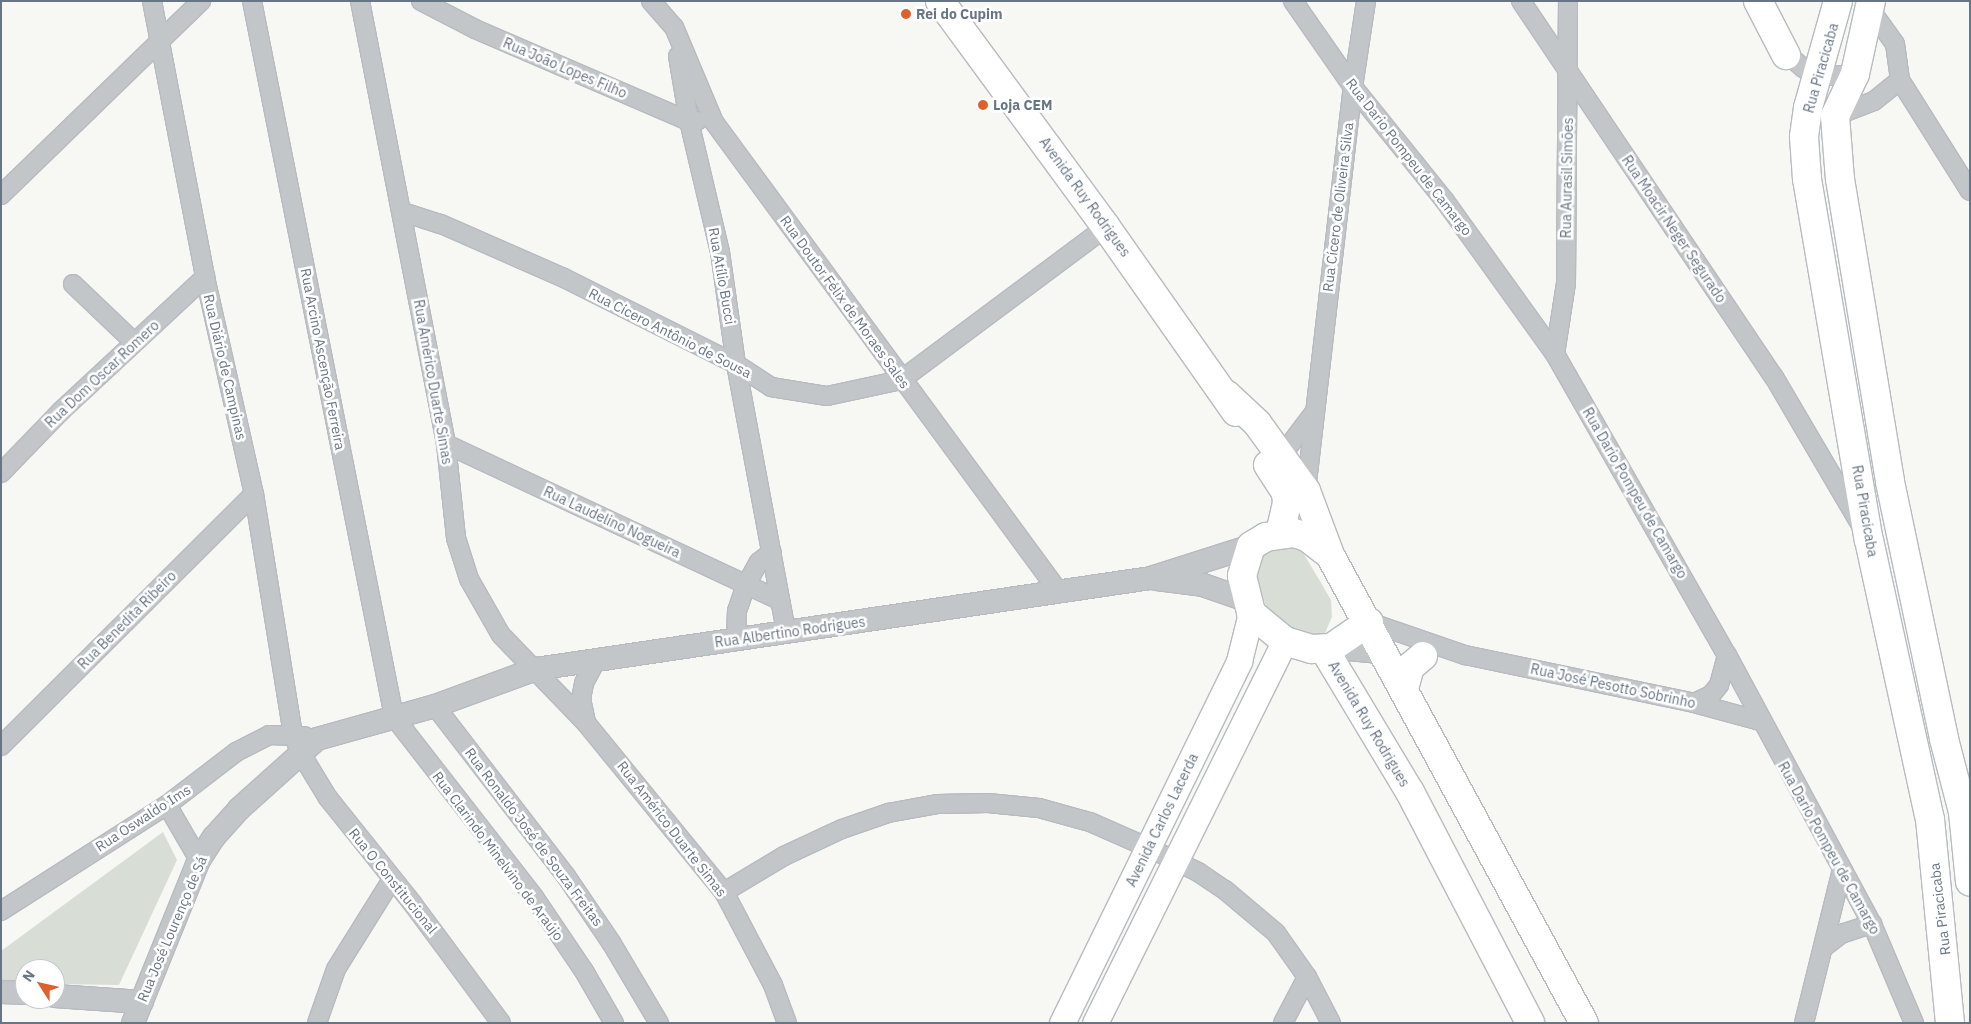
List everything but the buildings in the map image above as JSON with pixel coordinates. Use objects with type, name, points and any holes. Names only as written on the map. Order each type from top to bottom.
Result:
[{"type":"main road","name":"Avenida Ruy Rodrigues","points":[[940,1],[1227,395],[1286,493],[1287,503],[1280,533]]},
{"type":"main road","points":[[1758,1],[1786,55]]},
{"type":"main road","name":"Rua Piracicaba","points":[[1838,1],[1820,73],[1808,108],[1804,137],[1807,180],[1869,540],[1930,819],[1950,1023]]},
{"type":"main road","name":"Rua Piracicaba","points":[[1870,5],[1855,74],[1835,116],[1840,179],[1890,482],[1944,739],[1966,816],[1970,882]]},
{"type":"main road","name":"Avenida Ruy Rodrigues","points":[[1227,395],[1257,423],[1282,454],[1306,491],[1330,555],[1369,622],[1584,1023]]},
{"type":"main road","points":[[1248,607],[1243,564],[1251,546],[1266,536],[1280,533],[1307,537],[1330,555]]},
{"type":"main road","name":"Avenida Ruy Rodrigues","points":[[1248,607],[1285,641],[1301,648],[1324,649],[1410,792],[1530,1023]]},
{"type":"main road","name":"Avenida Carlos Lacerda","points":[[1062,1023],[1239,661],[1248,607]]},
{"type":"main road","points":[[1324,649],[1342,642],[1369,622]]},
{"type":"main road","points":[[1095,1023],[1285,641]]},
{"type":"main road","points":[[1404,689],[1410,667],[1423,656]]},
{"type":"street","name":"Rua Diário de Campinas","points":[[152,1],[205,277],[254,494],[303,742]]},
{"type":"street","points":[[1,195],[201,1]]},
{"type":"street","name":"Rua Arcino Ascenção Ferreira","points":[[252,1],[394,717]]},
{"type":"street","name":"Rua Américo Duarte Simas","points":[[360,1],[403,212],[446,444],[456,538],[470,578],[501,635],[536,669],[586,723],[724,892],[773,985],[787,1023]]},
{"type":"street","name":"Rua João Lopes Filho","points":[[421,1],[475,29],[689,121],[714,122]]},
{"type":"street","name":"Rua Doutor Félix de Moraes Sales","points":[[651,1],[674,27],[714,122],[901,380],[1059,592]]},
{"type":"street","name":"Rua Atílio Bucci","points":[[670,1],[689,121],[720,252],[736,364],[786,632]]},
{"type":"street","name":"Rua Dario Pompeu de Camargo","points":[[1293,1],[1353,87],[1445,201],[1555,354],[1726,655],[1841,873],[1872,924],[1914,1023]]},
{"type":"street","name":"Rua Cícero de Oliveira Silva","points":[[1306,491],[1353,87],[1366,1]]},
{"type":"street","name":"Rua Moacir Neger Segurado","points":[[1521,1],[1774,377],[1869,540]]},
{"type":"street","name":"Rua Aurasil Simões","points":[[1555,354],[1566,283],[1568,1]]},
{"type":"street","points":[[1748,1],[1786,55],[1803,68],[1831,76],[1855,74]]},
{"type":"street","points":[[1870,5],[1895,44],[1900,80],[1970,191]]},
{"type":"street","points":[[1835,116],[1874,101],[1900,80]]},
{"type":"street","name":"Rua Cícero Antônio de Sousa","points":[[403,212],[441,224],[564,278],[736,364],[771,387],[813,396],[839,395],[901,380],[1106,227]]},
{"type":"street","name":"Rua Dom Oscar Romero","points":[[1,473],[134,342],[205,277]]},
{"type":"street","points":[[73,284],[134,342]]},
{"type":"street","points":[[1282,454],[1314,414]]},
{"type":"street","name":"Rua Laudelino Nogueira","points":[[446,444],[779,600]]},
{"type":"street","points":[[1823,460],[1854,451]]},
{"type":"street","name":"Rua Benedita Ribeiro","points":[[1,746],[254,494]]},
{"type":"street","name":"Rua Albertino Rodrigues","points":[[435,706],[536,669],[736,639],[891,619],[1151,578],[1251,546]]},
{"type":"street","points":[[736,639],[737,611],[746,585],[759,562],[772,552]]},
{"type":"street","name":"Rua Albertino Rodrigues","points":[[1151,578],[1204,585],[1248,607]]},
{"type":"street","name":"Rua José Pesotto Sobrinho","points":[[1369,622],[1465,655],[1694,703],[1760,721]]},
{"type":"street","name":"Rua José Pesotto Sobrinho","points":[[1324,649],[1386,655],[1465,655]]},
{"type":"street","points":[[1694,703],[1711,695],[1719,685],[1726,655]]},
{"type":"street","points":[[586,723],[582,699],[584,683],[596,660]]},
{"type":"street","name":"Rua Oswaldo Ims","points":[[1,911],[167,805],[236,752],[268,735],[303,742],[435,706]]},
{"type":"street","name":"Rua Ronaldo José de Souza Freitas","points":[[435,706],[566,876],[612,944],[659,1023]]},
{"type":"street","name":"Rua Clarindo Minelvino de Araújo","points":[[394,717],[534,897],[584,971],[614,1023]]},
{"type":"street","name":"Rua José Lourenço de Sá","points":[[133,1023],[141,1012],[199,860],[227,822],[303,742]]},
{"type":"street","name":"Rua O Constitucional","points":[[303,742],[328,798],[391,880],[412,903],[501,1023]]},
{"type":"street","points":[[724,892],[784,856],[842,829],[888,813],[938,804],[988,803],[1039,808],[1090,822],[1198,872],[1252,912],[1276,934],[1307,977],[1331,1023]]},
{"type":"street","points":[[167,805],[199,860]]},
{"type":"street","points":[[1804,1023],[1841,873]]},
{"type":"street","points":[[317,1023],[336,969],[391,880]]},
{"type":"street","points":[[1823,948],[1841,934],[1872,924]]},
{"type":"street","points":[[1283,1023],[1307,977]]},
{"type":"street","points":[[1,992],[15,993]]},
{"type":"street","points":[[65,998],[141,1012]]},
{"type":"shaded area","points":[[1284,543],[1301,549],[1331,600],[1332,617],[1325,633],[1306,641],[1267,608],[1253,573],[1257,558]]},
{"type":"shaded area","points":[[163,832],[177,860],[119,985],[65,984],[65,959],[15,959],[15,983],[1,983],[1,951]]},
{"type":"place","name":"Rei do Cupim","points":[[906,14]]},
{"type":"place","name":"Loja CEM","points":[[983,105]]}]
